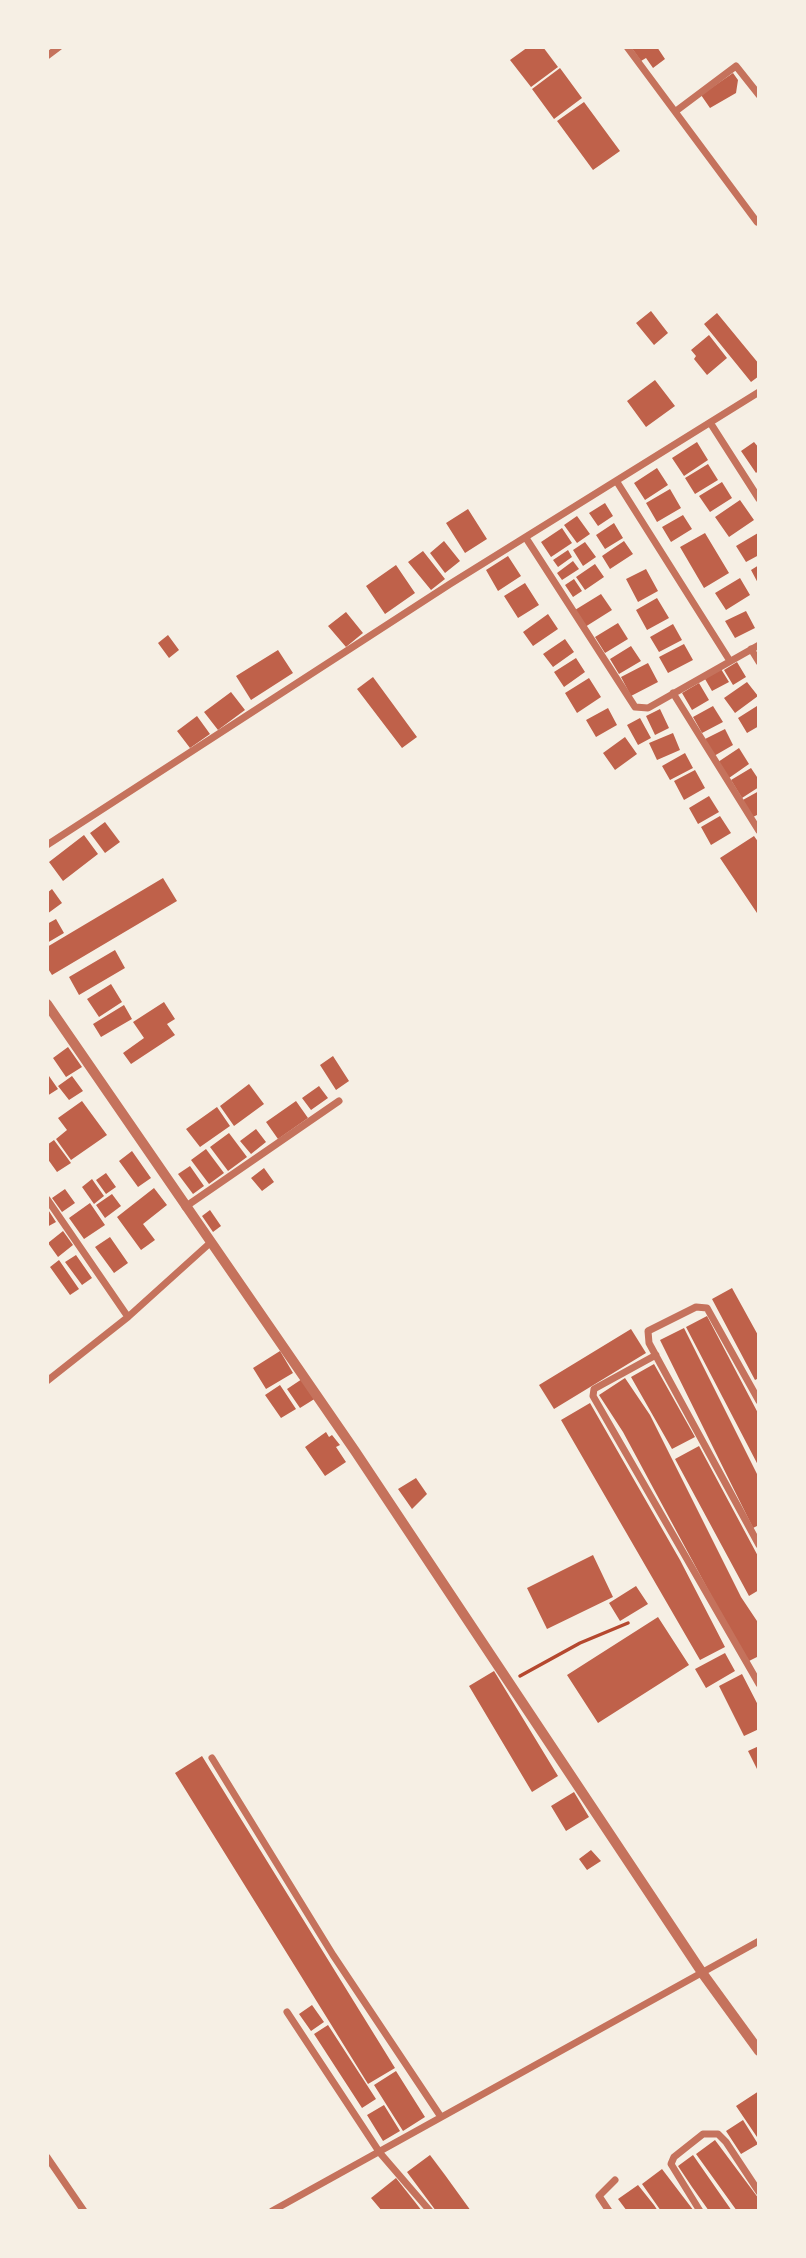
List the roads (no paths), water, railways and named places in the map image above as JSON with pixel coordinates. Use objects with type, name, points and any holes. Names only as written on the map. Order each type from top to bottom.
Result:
[{"type":"street","points":[[47,56],[59,47]]},
{"type":"street","points":[[627,47],[757,222]]},
{"type":"street","points":[[676,111],[736,66],[759,94]]},
{"type":"street","points":[[47,845],[759,392]]},
{"type":"street","points":[[711,424],[759,499]]},
{"type":"street","points":[[617,482],[730,661]]},
{"type":"street","points":[[526,538],[631,704],[642,710],[759,645]]},
{"type":"street","points":[[751,649],[759,662]]},
{"type":"street","points":[[673,693],[759,831]]},
{"type":"street","points":[[47,1004],[355,1451],[702,1974],[759,2050]]},
{"type":"street","points":[[185,1207],[339,1101]]},
{"type":"street","points":[[47,1199],[127,1315]]},
{"type":"street","points":[[47,1381],[210,1243]]},
{"type":"street","points":[[759,1401],[712,1312],[703,1306],[675,1315],[650,1329],[648,1339],[656,1355],[759,1545]]},
{"type":"street","points":[[656,1355],[594,1389],[593,1396],[759,1684]]},
{"type":"street","points":[[212,1758],[333,1955],[441,2117]]},
{"type":"street","points":[[272,2211],[759,1941]]},
{"type":"street","points":[[286,2012],[380,2153],[430,2211]]},
{"type":"street","points":[[700,2211],[671,2164],[674,2157],[704,2134],[718,2134],[726,2142],[759,2192]]},
{"type":"street","points":[[47,2157],[84,2211]]},
{"type":"street","points":[[609,2211],[599,2196],[615,2180]]}]
